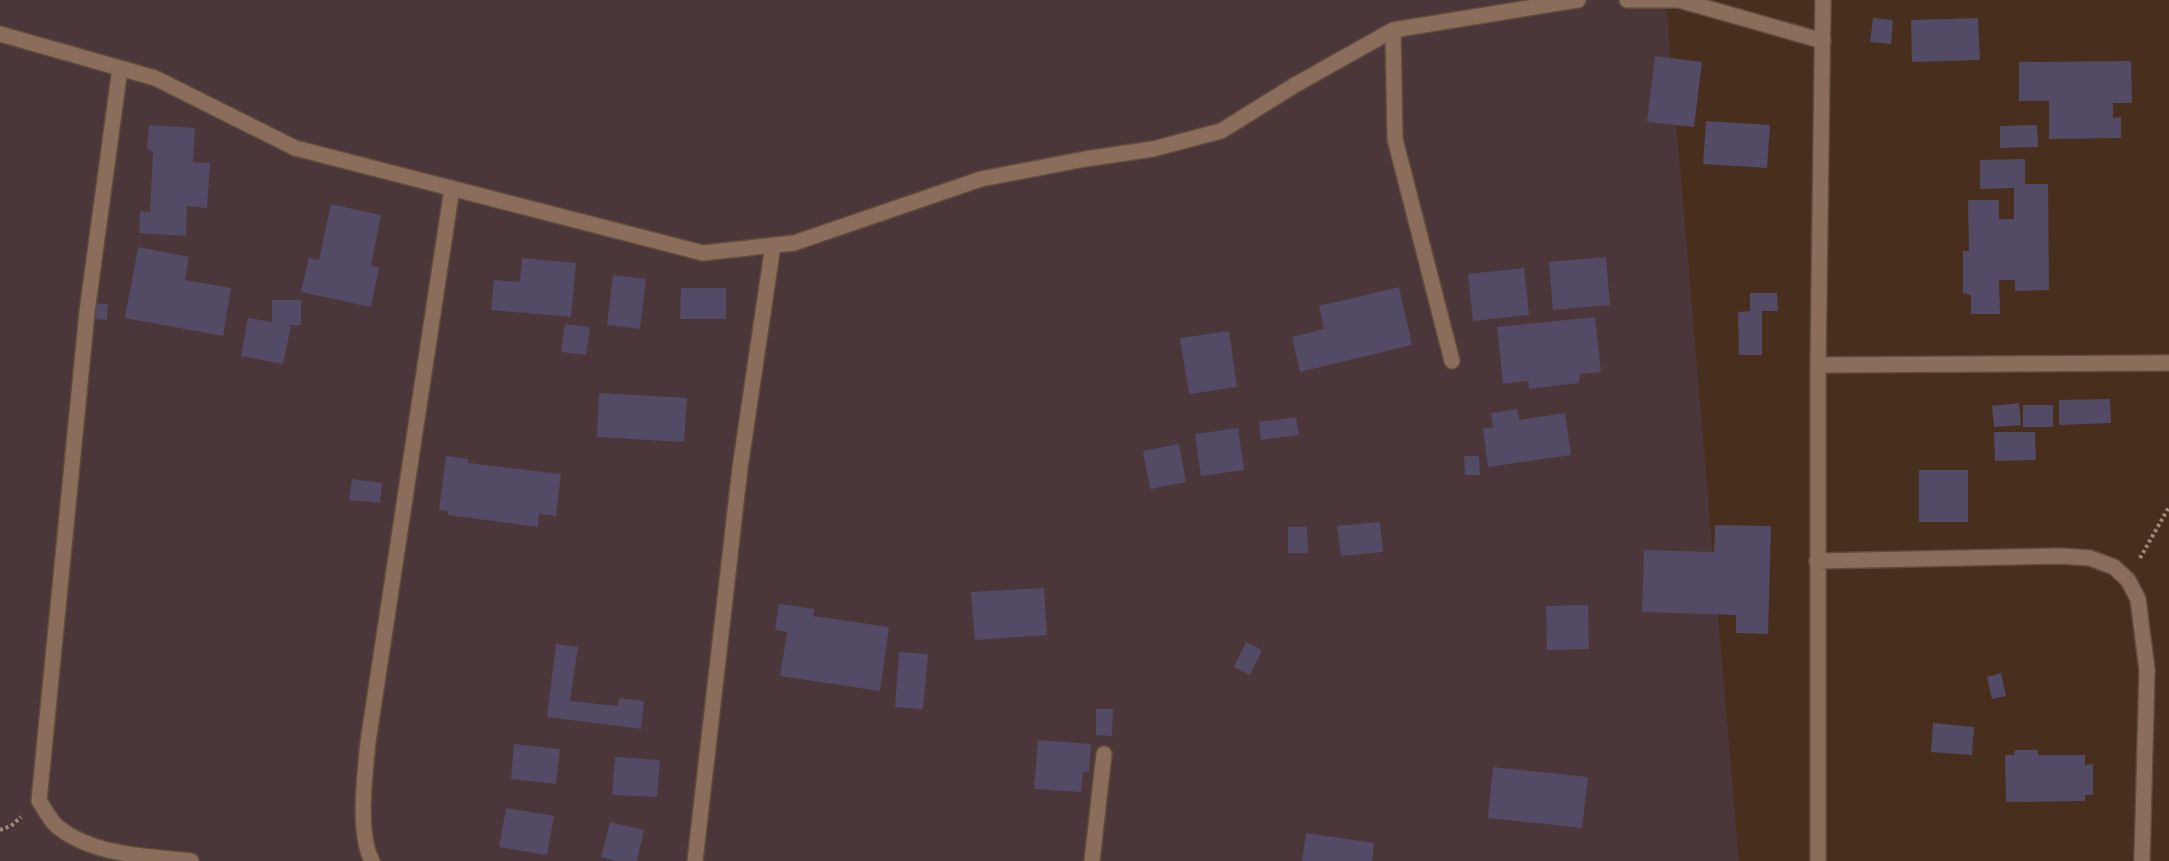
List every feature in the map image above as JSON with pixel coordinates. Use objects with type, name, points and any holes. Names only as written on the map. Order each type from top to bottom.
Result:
[{"type":"street","points":[[0,34],[155,78],[295,148],[703,253],[794,243],[981,179],[1085,159],[1153,149],[1221,130],[1393,30],[1578,0]]},
{"type":"street","points":[[1627,0],[1678,0],[1823,41]]},
{"type":"street","points":[[1818,861],[1818,365],[1823,0]]},
{"type":"street","points":[[1393,30],[1395,139],[1452,361]]},
{"type":"street","points":[[120,68],[87,312],[39,801],[56,826],[87,844],[132,854],[191,861]]},
{"type":"street","points":[[372,861],[364,823],[364,783],[368,742],[452,188]]},
{"type":"street","points":[[695,861],[739,480],[774,245]]},
{"type":"street","points":[[1818,365],[2169,363]]},
{"type":"street","points":[[1817,561],[2061,556],[2090,558],[2114,567],[2128,580],[2138,599],[2147,670],[2142,861]]},
{"type":"street","points":[[1092,861],[1104,754]]},
{"type":"path","points":[[2128,580],[2169,507]]},
{"type":"shaded area","points":[[0,0],[1666,0],[1739,861],[0,861]]},
{"type":"building","points":[[1873,18],[1893,20],[1891,44],[1870,42]]},
{"type":"building","points":[[1978,18],[1980,60],[1912,62],[1911,20]]},
{"type":"building","points":[[1655,56],[1702,62],[1694,127],[1647,122]]},
{"type":"building","points":[[2131,61],[2132,103],[2113,103],[2113,118],[2121,117],[2121,138],[2049,139],[2049,101],[2019,101],[2019,62]]},
{"type":"building","points":[[1706,121],[1770,125],[1767,168],[1703,164]]},
{"type":"building","points":[[149,125],[195,128],[193,162],[210,163],[207,208],[187,206],[186,236],[139,233],[140,211],[150,212],[153,152],[147,149]]},
{"type":"building","points":[[2037,125],[2038,147],[2000,148],[2000,126]]},
{"type":"building","points":[[2025,159],[2025,184],[2048,184],[2049,290],[2015,291],[2015,280],[1999,280],[2000,314],[1971,314],[1971,295],[1963,293],[1963,251],[1969,251],[1968,200],[1999,200],[1999,219],[2014,219],[2014,188],[1980,189],[1980,160]]},
{"type":"building","points":[[331,204],[381,215],[371,266],[379,267],[371,307],[301,292],[309,258],[319,260]]},
{"type":"building","points":[[138,247],[189,257],[185,280],[231,288],[223,336],[125,318]]},
{"type":"building","points":[[1606,257],[1610,305],[1553,310],[1549,262]]},
{"type":"building","points":[[522,258],[576,263],[571,317],[491,310],[494,280],[520,282]]},
{"type":"building","points":[[1524,268],[1529,315],[1473,321],[1468,274]]},
{"type":"building","points":[[613,275],[646,279],[640,329],[607,325]]},
{"type":"building","points":[[1399,287],[1412,345],[1300,372],[1292,337],[1324,329],[1319,306]]},
{"type":"building","points":[[681,288],[726,288],[726,319],[680,319]]},
{"type":"building","points":[[1750,293],[1777,293],[1778,311],[1762,311],[1762,355],[1739,355],[1738,312],[1750,311]]},
{"type":"building","points":[[272,300],[301,300],[301,325],[285,325],[291,326],[283,364],[241,356],[248,318],[272,322]]},
{"type":"building","points":[[93,303],[108,304],[107,320],[92,319]]},
{"type":"building","points":[[1595,317],[1601,372],[1580,374],[1579,383],[1529,389],[1528,381],[1503,384],[1497,327]]},
{"type":"building","points":[[565,324],[590,327],[586,355],[561,352]]},
{"type":"building","points":[[1229,331],[1237,387],[1189,394],[1180,338]]},
{"type":"building","points":[[599,393],[687,398],[684,442],[597,437]]},
{"type":"building","points":[[2110,399],[2111,423],[2059,425],[2059,400]]},
{"type":"building","points":[[2019,403],[2021,425],[1994,427],[1992,406]]},
{"type":"building","points":[[2023,405],[2053,405],[2053,427],[2023,427]]},
{"type":"building","points":[[1517,409],[1519,420],[1565,413],[1571,455],[1488,467],[1483,429],[1493,427],[1491,413]]},
{"type":"building","points":[[1296,417],[1299,435],[1261,440],[1259,422]]},
{"type":"building","points":[[1238,428],[1244,470],[1201,476],[1195,434]]},
{"type":"building","points":[[1994,432],[2035,432],[2036,460],[1995,461]]},
{"type":"building","points":[[1179,444],[1186,482],[1150,489],[1143,451]]},
{"type":"building","points":[[446,456],[468,459],[468,463],[561,474],[556,516],[539,514],[538,527],[448,515],[448,511],[439,510]]},
{"type":"building","points":[[1464,456],[1479,456],[1480,475],[1465,475]]},
{"type":"building","points":[[1919,470],[1968,470],[1968,522],[1919,522]]},
{"type":"building","points":[[352,479],[382,483],[380,503],[349,500]]},
{"type":"building","points":[[1380,522],[1383,552],[1341,556],[1337,526]]},
{"type":"building","points":[[1715,525],[1771,526],[1768,634],[1736,633],[1736,615],[1642,612],[1644,550],[1714,552]]},
{"type":"building","points":[[1288,527],[1307,527],[1308,553],[1288,553]]},
{"type":"building","points":[[1044,588],[1047,635],[975,640],[971,592]]},
{"type":"building","points":[[779,604],[815,609],[813,616],[889,627],[880,691],[780,676],[787,632],[775,630]]},
{"type":"building","points":[[1588,605],[1589,649],[1547,650],[1546,606]]},
{"type":"building","points":[[1246,642],[1262,650],[1250,675],[1234,667]]},
{"type":"building","points":[[556,644],[578,647],[570,701],[618,706],[619,698],[644,701],[641,729],[547,717]]},
{"type":"building","points":[[899,652],[928,654],[923,709],[895,707]]},
{"type":"building","points":[[2001,673],[2006,696],[1992,699],[1987,677]]},
{"type":"building","points":[[1096,709],[1113,709],[1112,736],[1096,735]]},
{"type":"building","points":[[1933,723],[1974,727],[1972,755],[1931,752]]},
{"type":"building","points":[[1038,740],[1091,744],[1089,772],[1083,772],[1081,792],[1034,789]]},
{"type":"building","points":[[514,744],[560,749],[556,784],[511,779]]},
{"type":"building","points":[[2015,750],[2038,750],[2038,755],[2085,755],[2085,765],[2093,764],[2093,795],[2085,795],[2085,801],[2006,802],[2005,755],[2014,755]]},
{"type":"building","points":[[615,757],[660,760],[657,797],[612,795]]},
{"type":"building","points":[[1493,767],[1588,777],[1582,828],[1488,818]]},
{"type":"building","points":[[506,808],[554,816],[547,855],[499,847]]},
{"type":"building","points":[[610,822],[644,830],[637,861],[616,861],[601,857]]},
{"type":"building","points":[[1306,833],[1374,843],[1372,861],[1302,861]]}]
